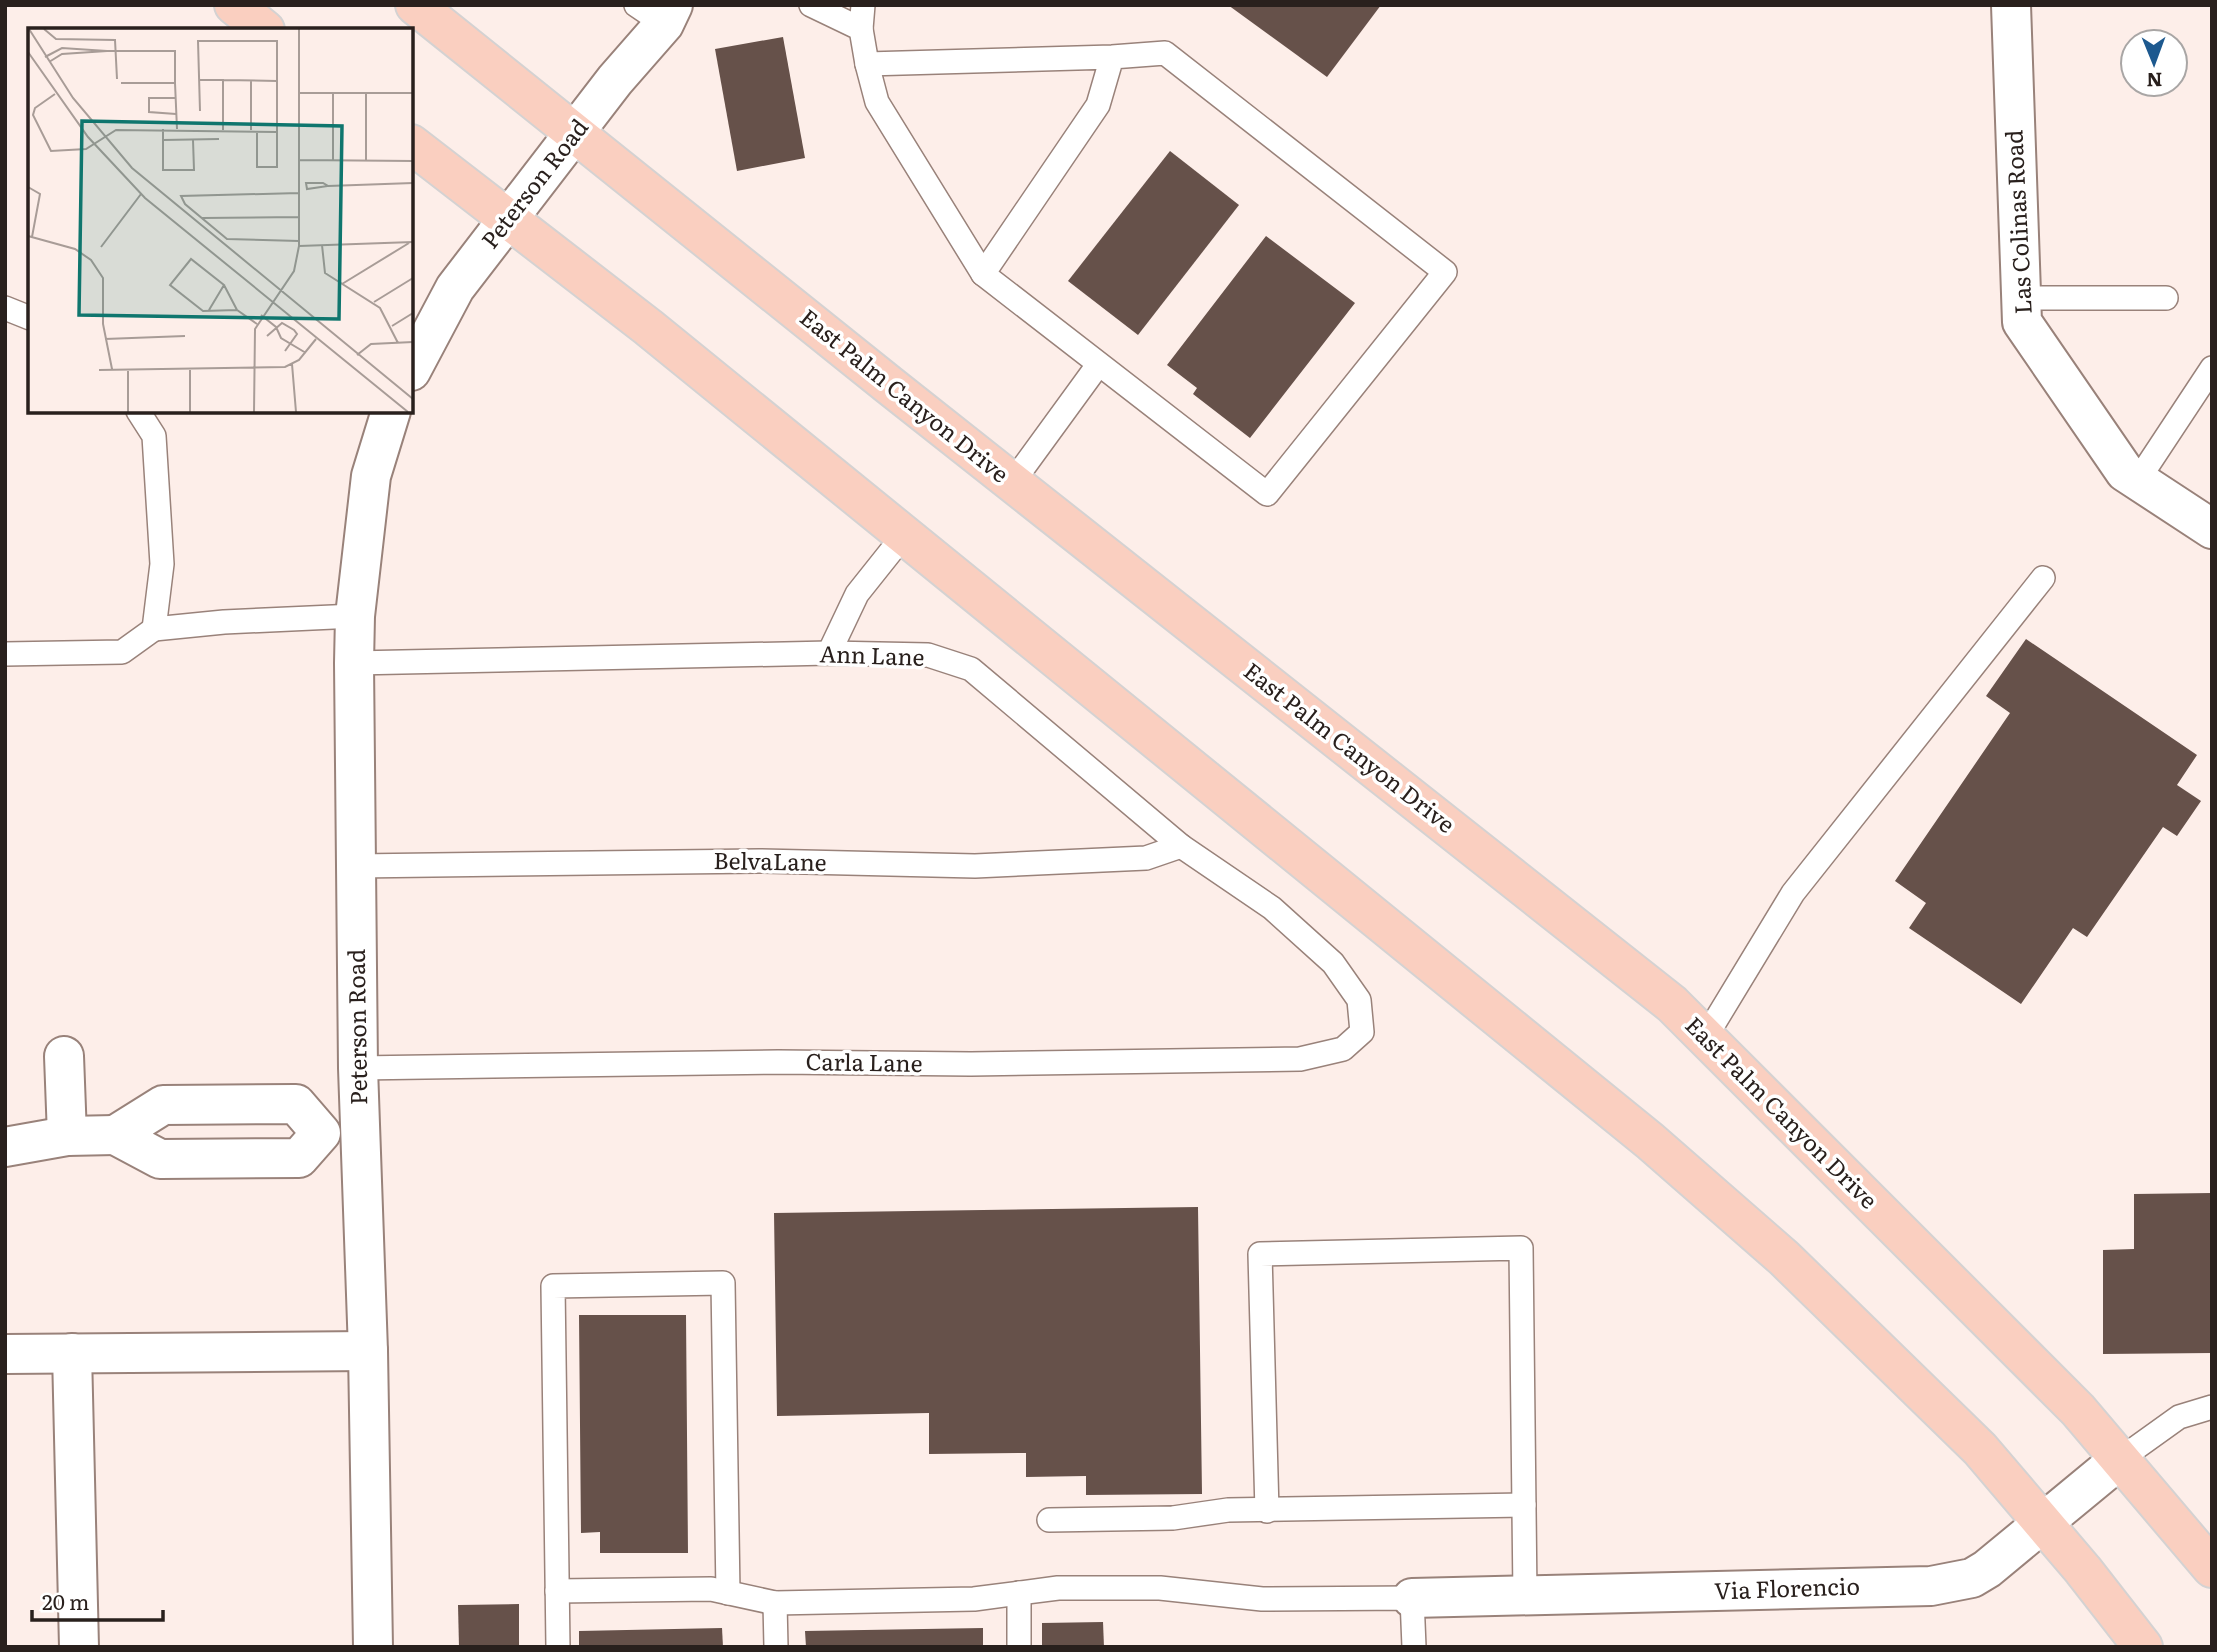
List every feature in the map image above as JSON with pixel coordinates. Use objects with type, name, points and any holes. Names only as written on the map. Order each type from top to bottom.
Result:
[{"type":"main road","points":[[234,5],[263,28]]},
{"type":"main road","name":"East Palm Canyon Drive","points":[[415,5],[1012,483],[1672,1004],[2078,1410],[2212,1568]]},
{"type":"main road","points":[[413,146],[648,327],[1650,1141],[1784,1258],[1980,1448],[2083,1570],[2143,1647]]},
{"type":"street","name":"Las Colinas Road","points":[[2011,5],[2022,322],[2125,472],[2212,529]]},
{"type":"street","name":"Peterson Road","points":[[413,367],[455,288],[615,80],[658,12]]},
{"type":"street","name":"Peterson Road","points":[[373,1647],[368,1352],[358,1068],[354,663],[355,616],[371,476],[390,413]]},
{"type":"street","points":[[64,1056],[67,1136]]},
{"type":"street","points":[[115,1135],[163,1105],[296,1104],[321,1133],[360,1134]]},
{"type":"street","points":[[5,1147],[67,1136],[115,1135],[160,1159],[299,1158],[321,1133]]},
{"type":"street","points":[[5,1354],[368,1352]]},
{"type":"street","points":[[72,1353],[79,1647]]},
{"type":"street","name":"Via Florencio","points":[[1412,1598],[1931,1586],[1972,1577],[1986,1569],[2119,1460]]},
{"type":"lane","points":[[811,5],[862,29]]},
{"type":"lane","points":[[863,5],[862,29],[867,64],[877,102],[983,274],[1267,494],[1445,272],[1165,53],[867,64]]},
{"type":"lane","points":[[983,274],[1098,105],[1112,57]]},
{"type":"lane","points":[[2021,298],[2166,298]]},
{"type":"lane","points":[[5,308],[28,317]]},
{"type":"lane","points":[[1012,483],[1098,365]]},
{"type":"lane","points":[[2138,480],[2212,368]]},
{"type":"lane","points":[[139,413],[154,436],[162,564],[154,629]]},
{"type":"lane","points":[[829,653],[857,594],[904,535]]},
{"type":"lane","points":[[1705,1038],[1793,893],[2043,578]]},
{"type":"lane","points":[[5,654],[122,652],[154,629],[224,622],[355,616]]},
{"type":"lane","name":"Ann Lane","points":[[354,663],[829,653],[928,655],[971,669],[1181,846],[1272,908],[1333,963],[1359,1000],[1362,1032]]},
{"type":"lane","name":"BelvaLane","points":[[356,866],[759,861],[975,866],[1146,858],[1181,846]]},
{"type":"lane","name":"Carla Lane","points":[[358,1068],[1300,1059],[1343,1049],[1362,1032]]},
{"type":"lane","points":[[1267,1511],[1260,1254],[1521,1248],[1525,1596]]},
{"type":"lane","points":[[558,1647],[553,1286],[723,1283],[728,1593]]},
{"type":"lane","points":[[2119,1460],[2179,1417],[2212,1407]]},
{"type":"lane","points":[[1049,1520],[1173,1518],[1228,1510],[1524,1504]]},
{"type":"lane","points":[[557,1591],[710,1589],[775,1603],[974,1599],[1058,1588],[1160,1588],[1262,1599],[1412,1598],[1414,1647]]},
{"type":"lane","points":[[1019,1593],[1019,1647]]},
{"type":"lane","points":[[775,1603],[776,1647]]},
{"type":"building","points":[[1228,5],[1381,5],[1327,77]]},
{"type":"building","points":[[783,37],[805,158],[737,171],[715,49]]},
{"type":"building","points":[[1170,151],[1239,205],[1138,335],[1068,281]]},
{"type":"building","points":[[1266,236],[1355,303],[1250,438],[1193,394],[1197,388],[1167,365]]},
{"type":"building","points":[[2026,639],[2197,755],[2177,785],[2201,801],[2177,836],[2163,827],[2087,937],[2073,928],[2021,1004],[1909,928],[1926,903],[1895,881],[2010,713],[1986,696]]},
{"type":"building","points":[[2212,1193],[2212,1353],[2103,1354],[2103,1250],[2134,1249],[2134,1194]]},
{"type":"building","points":[[1198,1207],[1202,1494],[1086,1495],[1086,1476],[1026,1477],[1026,1453],[929,1454],[929,1413],[777,1416],[774,1213]]},
{"type":"building","points":[[579,1315],[686,1315],[688,1553],[600,1553],[600,1532],[581,1533]]},
{"type":"building","points":[[519,1604],[519,1647],[459,1647],[458,1605]]},
{"type":"building","points":[[1103,1622],[1104,1647],[1042,1647],[1042,1623]]},
{"type":"building","points":[[722,1628],[723,1647],[579,1647],[579,1631]]},
{"type":"building","points":[[983,1628],[983,1647],[806,1647],[805,1631]]}]
